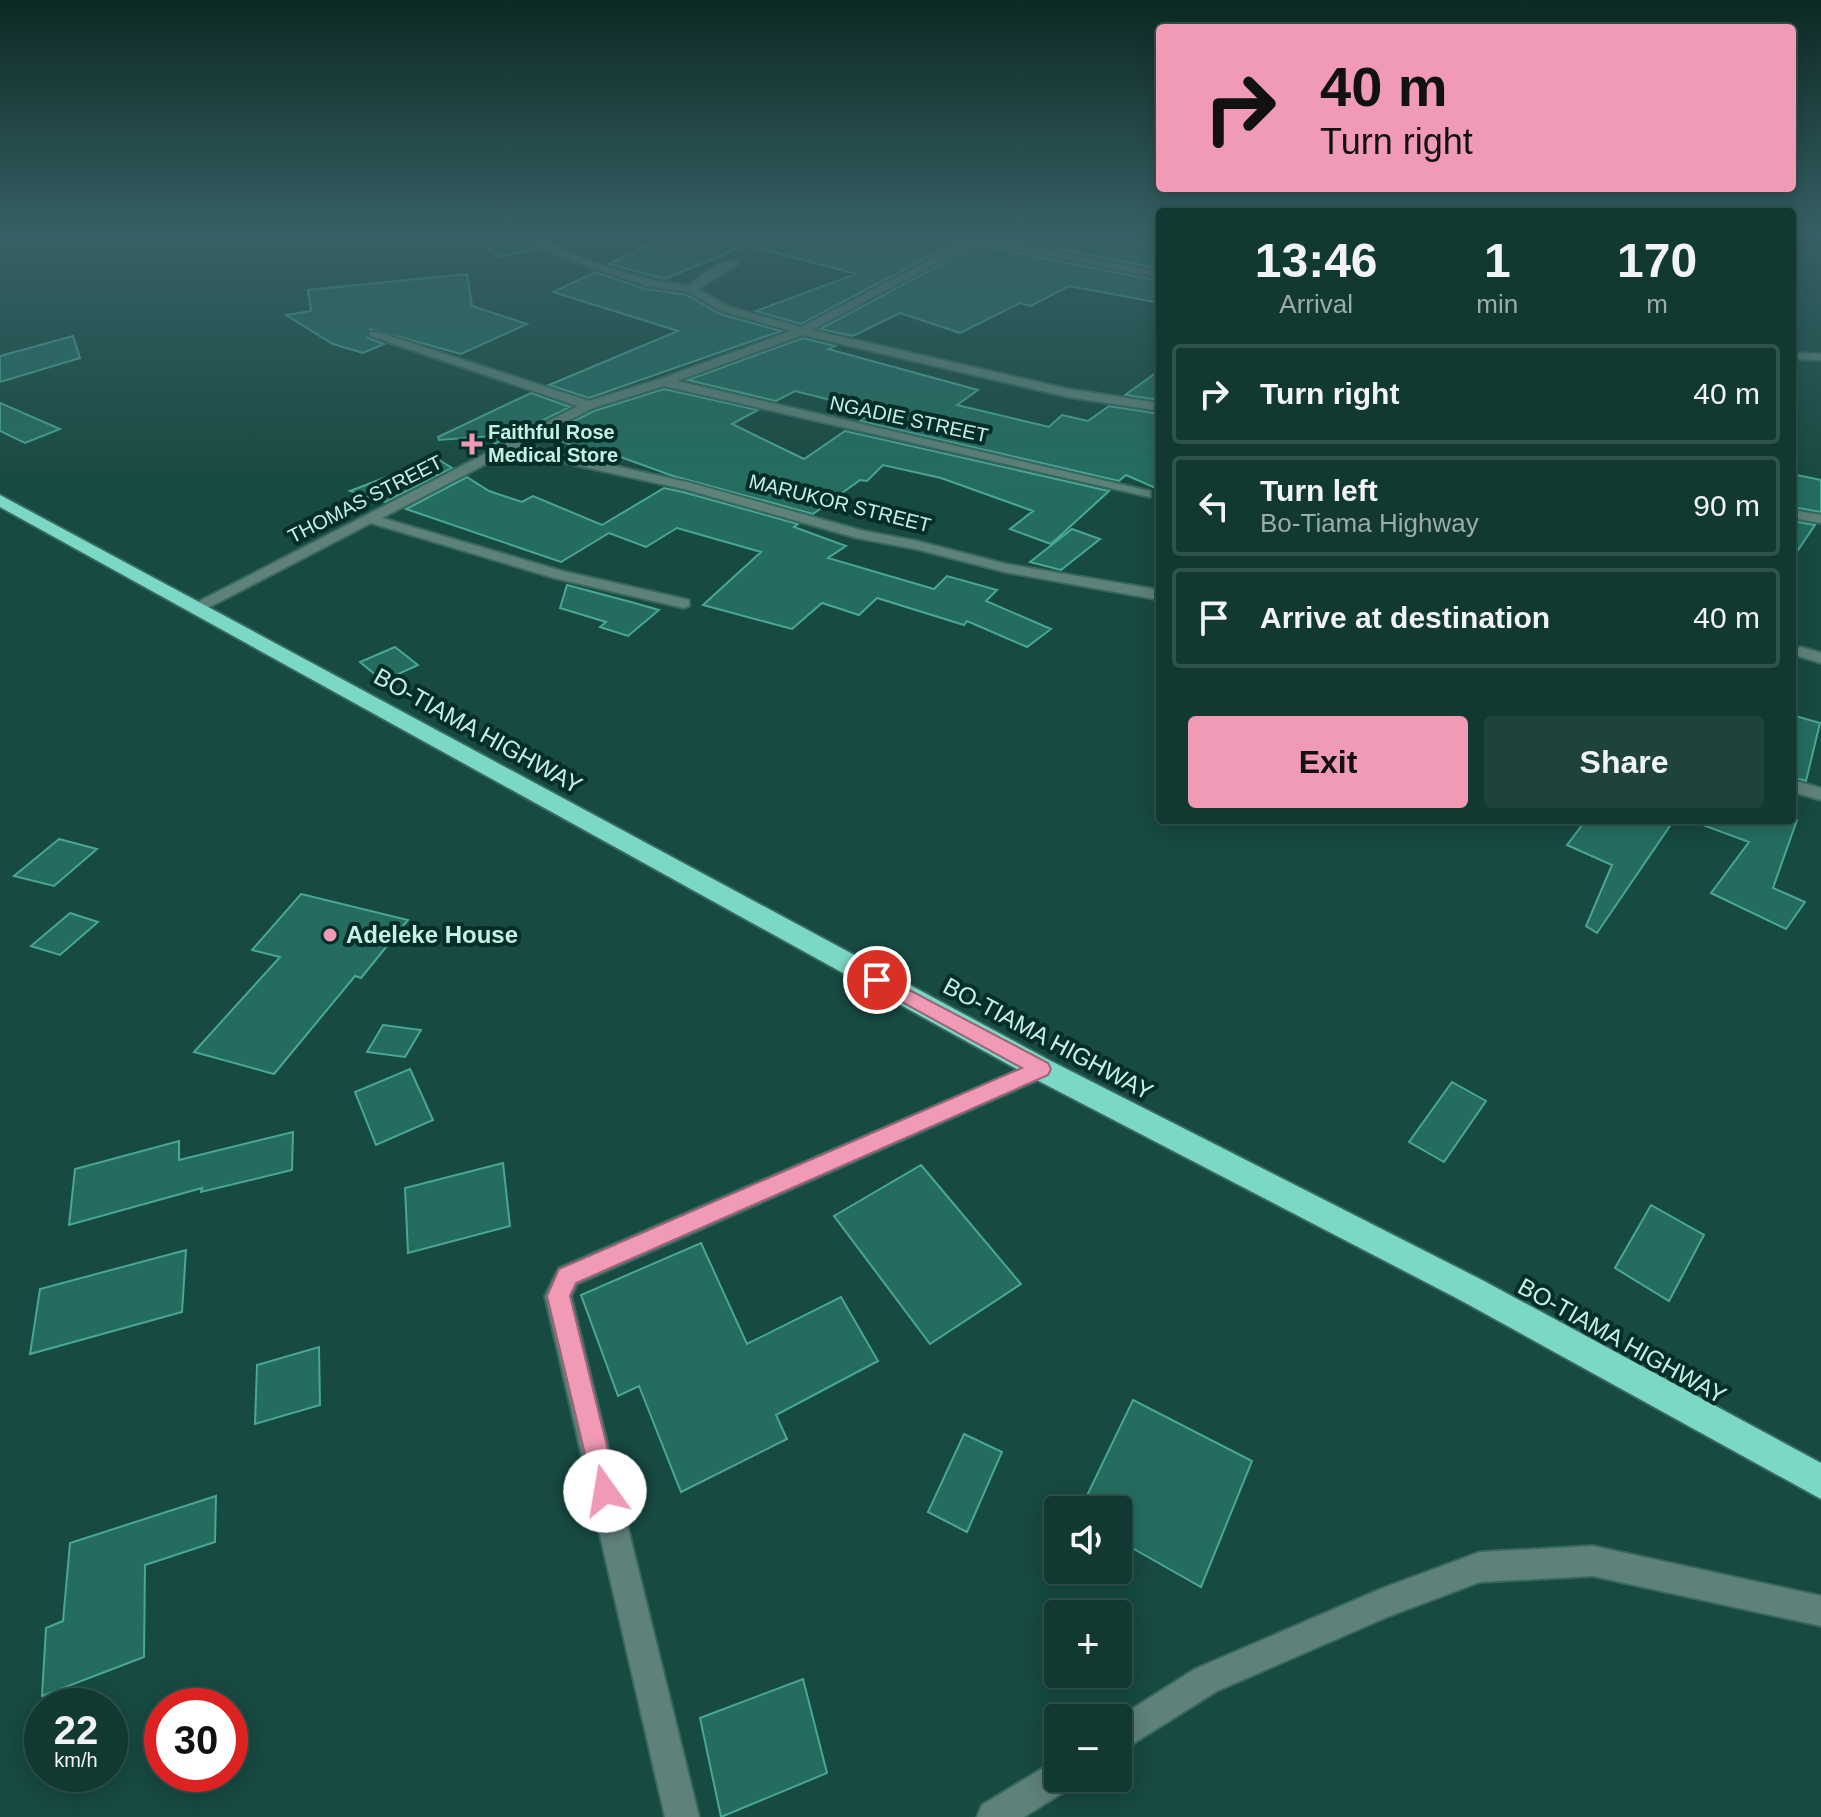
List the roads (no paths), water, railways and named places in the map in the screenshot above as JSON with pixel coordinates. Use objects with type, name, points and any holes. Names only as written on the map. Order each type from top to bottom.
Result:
[{"type":"highway","name":"BO-TIAMA HIGHWAY","points":[[0,500],[1041,1069],[1473,1291],[1821,1482]]},
{"type":"street","points":[[749,316],[1068,393],[1156,406]]},
{"type":"street","name":"THOMAS STREET","points":[[195,609],[589,405],[664,382],[802,331],[830,316]]},
{"type":"street","points":[[374,334],[589,405]]},
{"type":"street","points":[[1796,356],[1821,357]]},
{"type":"street","name":"NGADIE STREET","points":[[664,382],[1145,494]]},
{"type":"street","name":"MARUKOR STREET","points":[[511,447],[687,486],[862,535],[917,545],[1005,568],[1156,594]]},
{"type":"street","points":[[1796,515],[1821,519]]},
{"type":"street","points":[[369,518],[559,575],[684,603]]},
{"type":"street","points":[[1801,652],[1821,658]]},
{"type":"street","points":[[1796,787],[1821,794]]},
{"type":"street","points":[[682,1817],[558,1296],[568,1276],[1041,1069]]},
{"type":"street","points":[[1132,1728],[1206,1680],[1383,1603],[1480,1567],[1593,1561],[1821,1611]]},
{"type":"street","points":[[994,1817],[1044,1785]]},
{"type":"place","name":"Faithful Rose Medical Store","points":[[472,444]]},
{"type":"place","name":"Adeleke House","points":[[330,935]]}]
